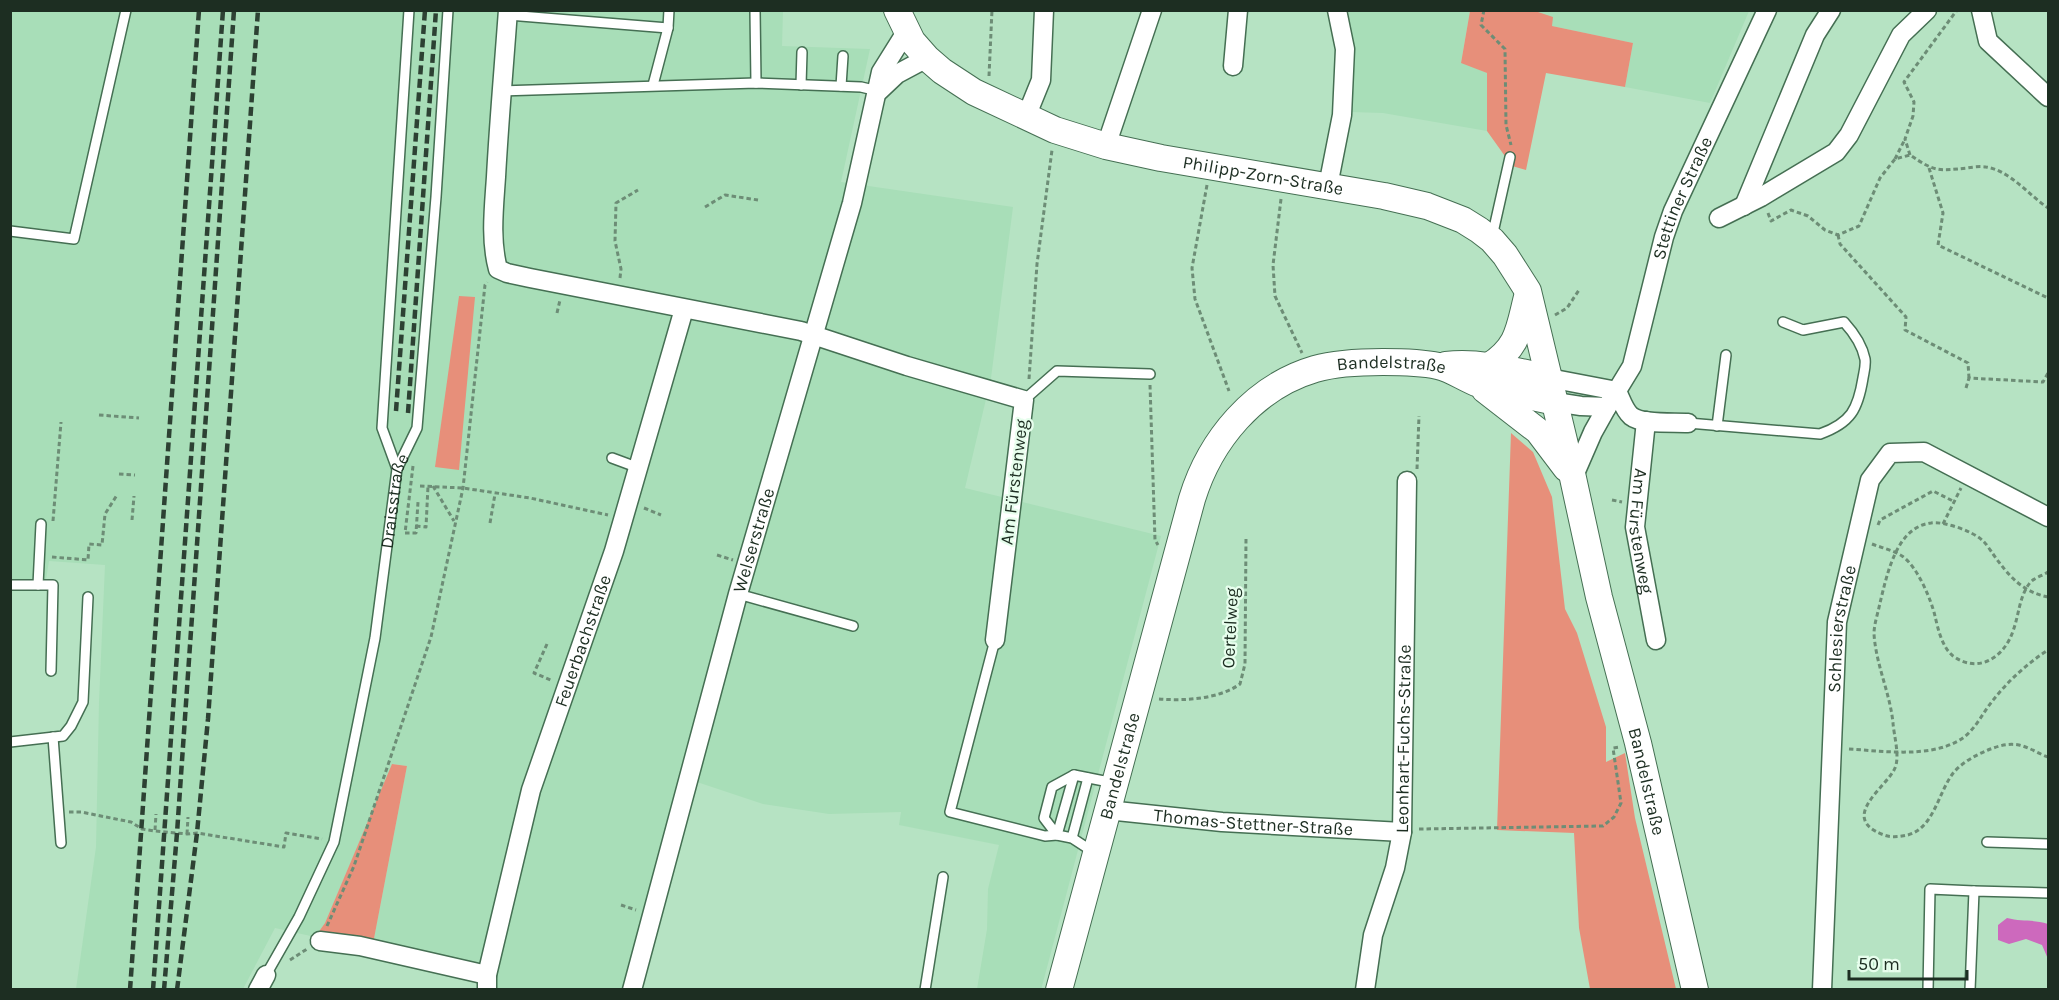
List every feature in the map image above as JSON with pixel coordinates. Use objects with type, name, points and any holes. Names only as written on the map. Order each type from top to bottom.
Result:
[{"type":"main road","name":"Philipp-Zorn-Straße","points":[[902,21],[927,58],[942,71],[974,92],[1066,134],[1106,146],[1161,158],[1328,186],[1427,206],[1463,220],[1492,240],[1505,255],[1528,291],[1552,390]]},
{"type":"main road","points":[[1484,375],[1517,338],[1528,291]]},
{"type":"main road","name":"Bandelstraße","points":[[1059,990],[1198,477],[1222,436],[1251,405],[1267,392],[1315,369],[1337,365],[1400,362],[1439,366],[1463,363],[1484,375]]},
{"type":"main road","points":[[1484,375],[1552,390]]},
{"type":"main road","points":[[1484,375],[1538,431],[1573,478]]},
{"type":"main road","name":"Bandelstraße","points":[[1552,390],[1599,597],[1638,743],[1695,990]]},
{"type":"street","points":[[1026,117],[1041,80],[1044,10]]},
{"type":"street","points":[[1106,146],[1152,10]]},
{"type":"street","points":[[1233,66],[1238,10]]},
{"type":"street","points":[[1328,186],[1342,104],[1345,49],[1337,10]]},
{"type":"street","name":"Stettiner Straße","points":[[1573,478],[1593,432],[1632,366],[1664,237],[1673,212],[1767,10]]},
{"type":"street","points":[[1744,206],[1815,35],[1831,10]]},
{"type":"street","points":[[1719,218],[1744,206],[1836,152],[1849,135],[1901,35],[1927,10]]},
{"type":"street","points":[[1981,10],[1988,41],[2049,97]]},
{"type":"street","points":[[507,13],[500,91],[494,213],[494,254],[498,269],[507,273],[814,335]]},
{"type":"street","name":"Welserstraße","points":[[632,990],[738,594],[852,203],[879,91],[881,72],[902,21]]},
{"type":"street","points":[[879,91],[897,74],[927,58]]},
{"type":"street","name":"Feuerbachstraße","points":[[322,936],[487,982],[531,790],[624,518],[684,309]]},
{"type":"street","name":"Am Fürstenweg","points":[[814,335],[907,366],[1024,400],[995,640]]},
{"type":"street","points":[[1552,390],[1617,391],[1625,409],[1632,417],[1646,421],[1688,423]]},
{"type":"street","points":[[1552,390],[1581,406],[1607,407]]},
{"type":"street","name":"Am Fürstenweg","points":[[1646,421],[1635,527],[1656,640]]},
{"type":"street","name":"Schlesierstraße","points":[[1822,990],[1837,622],[1864,542],[1870,480],[1890,453],[1924,452],[2049,517]]},
{"type":"street","name":"Leonhart-Fuchs-Straße","points":[[1365,990],[1373,935],[1395,868],[1402,831],[1407,481]]},
{"type":"street","name":"Thomas-Stettner-Straße","points":[[1107,810],[1222,822],[1402,831]]},
{"type":"lane","points":[[10,231],[74,239],[126,10]]},
{"type":"lane","points":[[397,469],[382,428],[408,10]]},
{"type":"lane","name":"Draisstraße","points":[[262,982],[299,917],[334,842],[375,638],[397,469],[417,428],[436,197],[448,10]]},
{"type":"lane","points":[[653,86],[668,28],[669,10]]},
{"type":"lane","points":[[755,10],[756,83]]},
{"type":"lane","points":[[507,13],[668,28]]},
{"type":"lane","points":[[801,85],[802,52]]},
{"type":"lane","points":[[841,87],[843,56]]},
{"type":"lane","points":[[500,91],[756,83],[861,87],[879,91]]},
{"type":"lane","points":[[1492,240],[1510,157]]},
{"type":"lane","points":[[1688,423],[1820,434],[1837,428],[1852,413],[1860,398],[1866,360],[1858,338],[1844,322],[1803,330],[1783,322]]},
{"type":"lane","points":[[1717,426],[1726,356]]},
{"type":"lane","points":[[1024,400],[1057,371],[1150,374]]},
{"type":"lane","points":[[612,458],[639,468]]},
{"type":"lane","points":[[38,585],[41,524]]},
{"type":"lane","points":[[10,585],[53,585],[51,670]]},
{"type":"lane","points":[[738,594],[852,626]]},
{"type":"lane","points":[[10,742],[63,736],[71,726],[83,702],[88,597]]},
{"type":"lane","points":[[995,640],[950,812],[1045,836],[1057,835],[1072,838],[1095,853]]},
{"type":"lane","points":[[53,737],[61,843]]},
{"type":"lane","points":[[1057,835],[1044,818],[1052,787],[1074,775],[1114,783]]},
{"type":"lane","points":[[1057,835],[1074,775]]},
{"type":"lane","points":[[1072,838],[1088,778]]},
{"type":"lane","points":[[1987,842],[2049,844]]},
{"type":"lane","points":[[925,990],[943,877]]},
{"type":"lane","points":[[1928,990],[1930,889],[2049,893]]},
{"type":"lane","points":[[1970,990],[1974,891]]},
{"type":"path","points":[[989,81],[992,10]]},
{"type":"path","points":[[1484,10],[1481,25],[1505,50],[1506,125],[1512,141],[1510,157]]},
{"type":"path","points":[[1771,221],[1791,210],[1808,216],[1825,230],[1838,235],[1859,226],[1880,178],[1895,159],[1905,140],[1914,102],[1904,82],[1957,10]]},
{"type":"path","points":[[1905,140],[1910,155],[1929,168],[1945,170],[1985,166],[2006,174],[2033,198],[2049,208]]},
{"type":"path","points":[[1895,159],[1910,155]]},
{"type":"path","points":[[1030,369],[1037,264],[1052,157]]},
{"type":"path","points":[[1929,168],[1943,213],[1938,245],[2049,298]]},
{"type":"path","points":[[1209,179],[1192,268],[1195,299],[1229,391]]},
{"type":"path","points":[[1284,180],[1273,265],[1275,296],[1302,353]]},
{"type":"path","points":[[618,295],[621,269],[615,241],[616,203],[638,190]]},
{"type":"path","points":[[705,207],[726,195],[758,200]]},
{"type":"path","points":[[1838,235],[1840,244],[1906,317],[1905,330],[1968,363],[1970,378],[1966,388]]},
{"type":"path","points":[[262,982],[322,936],[354,866],[431,637],[463,488],[485,285],[498,269]]},
{"type":"path","points":[[1555,315],[1568,308],[1579,290]]},
{"type":"path","points":[[1970,378],[2043,382],[2049,373]]},
{"type":"path","points":[[1150,374],[1155,540],[1172,569]]},
{"type":"path","points":[[99,415],[139,418]]},
{"type":"path","points":[[1407,481],[1417,475],[1419,416]]},
{"type":"path","points":[[52,526],[61,422]]},
{"type":"path","points":[[413,463],[405,532],[416,533],[418,502]]},
{"type":"path","points":[[119,474],[135,474]]},
{"type":"path","points":[[1943,524],[1968,474]]},
{"type":"path","points":[[420,486],[463,488],[495,494],[531,496],[624,518]]},
{"type":"path","points":[[416,526],[426,527],[428,486]]},
{"type":"path","points":[[433,486],[455,523]]},
{"type":"path","points":[[1877,528],[1880,520],[1933,491],[1954,501]]},
{"type":"path","points":[[490,523],[495,494]]},
{"type":"path","points":[[40,556],[88,560],[90,544],[102,545],[105,514],[117,495]]},
{"type":"path","points":[[132,520],[134,496]]},
{"type":"path","points":[[2049,597],[2025,590],[2015,582],[1982,539],[1953,525],[1930,523],[1914,530],[1902,542],[1887,577],[1874,631],[1876,655],[1892,718],[1897,752],[1896,767],[1871,796],[1865,811],[1866,820],[1870,828],[1884,836],[1893,837],[1913,833],[1928,821],[1955,772],[1975,755],[1999,745],[2020,746],[2049,758]]},
{"type":"path","points":[[1864,542],[1875,536]]},
{"type":"path","name":"Oertelweg","points":[[1136,699],[1176,700],[1229,692],[1240,684],[1245,664],[1246,538]]},
{"type":"path","points":[[1864,542],[1896,552],[1905,558],[1925,588],[1934,611],[1938,631],[1948,652],[1963,663],[1977,666],[1987,662],[2002,650],[2013,633],[2025,590],[2031,580],[2049,572]]},
{"type":"path","points":[[534,673],[547,644]]},
{"type":"path","points":[[1832,748],[1897,752],[1942,747],[1960,740],[1978,723],[1992,700],[2034,659],[2049,650]]},
{"type":"path","points":[[1402,831],[1603,826],[1614,817],[1621,803],[1613,748]]},
{"type":"path","points":[[58,812],[81,812],[131,822],[142,829],[154,831],[197,833],[284,847],[286,833],[334,842]]},
{"type":"path","points":[[154,831],[156,814]]},
{"type":"path","points":[[187,834],[188,817]]},
{"type":"shaded area","points":[[11,10],[783,10],[782,46],[870,49],[841,182],[1013,207],[991,378],[965,488],[1161,536],[1041,990],[977,989],[987,929],[988,889],[999,845],[899,825],[901,812],[829,814],[763,804],[682,777],[628,989],[484,989],[485,976],[372,949],[407,766],[393,764],[325,923],[315,937],[275,928],[243,989],[76,989],[96,847],[105,565],[49,561],[46,580],[11,579]]},
{"type":"shaded area","points":[[1348,11],[1470,11],[1461,62],[1487,73],[1487,131],[1383,113],[1350,112],[1353,75],[1352,38]]},
{"type":"shaded area","points":[[1470,11],[1535,11],[1553,17],[1552,26],[1633,43],[1625,87],[1546,73],[1526,170],[1512,166],[1487,131],[1487,73],[1461,63]]},
{"type":"shaded area","points":[[1535,11],[1749,11],[1710,103],[1625,87],[1633,43],[1552,26]]},
{"type":"shaded area","points":[[459,296],[475,297],[459,470],[435,467]]},
{"type":"shaded area","points":[[1511,433],[1533,452],[1552,497],[1565,609],[1577,633],[1606,727],[1606,762],[1625,753],[1635,818],[1676,989],[1590,989],[1579,928],[1574,833],[1497,830]]},
{"type":"shaded area","points":[[392,764],[407,766],[372,949],[315,937],[325,923]]},
{"type":"shaded area","points":[[2007,918],[2048,924],[2048,959],[2042,945],[2026,939],[2009,944],[1998,940],[1998,925]]},
{"type":"railway","points":[[130,990],[199,10]]},
{"type":"railway","points":[[153,990],[223,10]]},
{"type":"railway","points":[[164,990],[234,10]]},
{"type":"railway","points":[[177,990],[197,833],[208,719],[258,10]]},
{"type":"railway","points":[[396,411],[425,10]]},
{"type":"railway","points":[[408,413],[436,10]]}]
